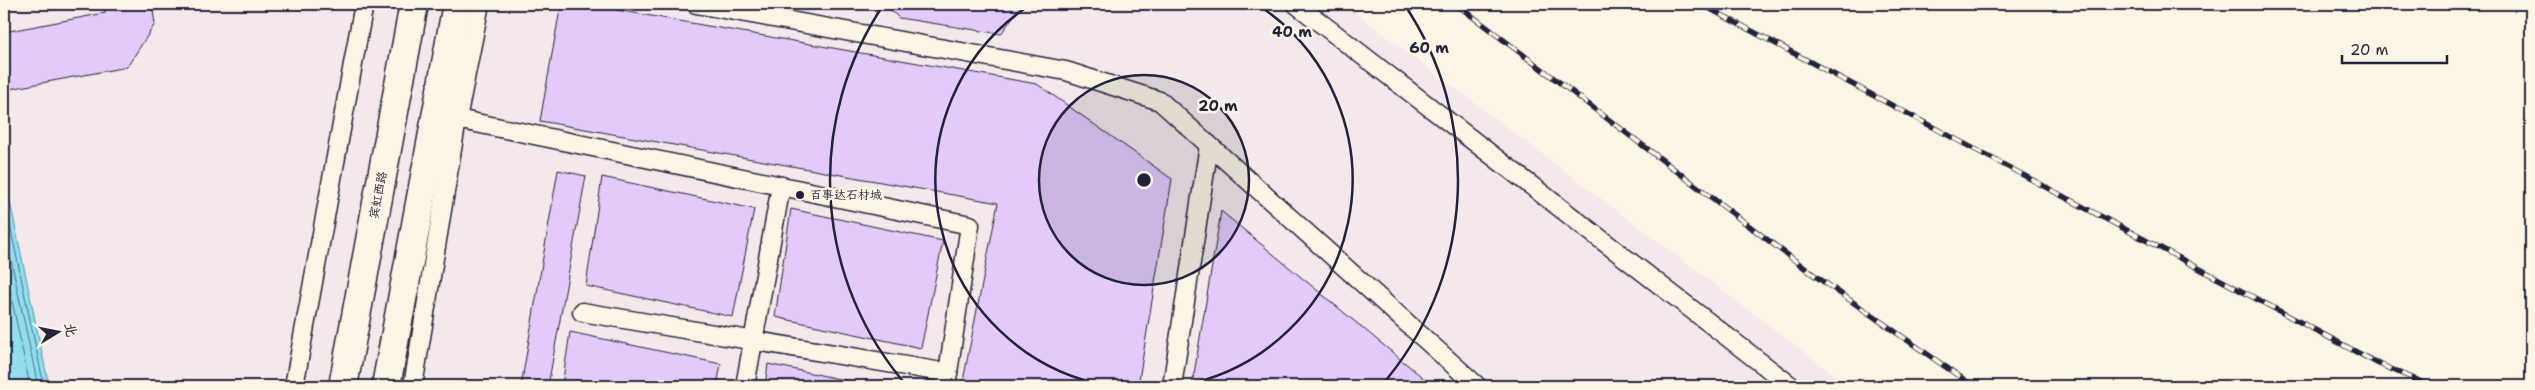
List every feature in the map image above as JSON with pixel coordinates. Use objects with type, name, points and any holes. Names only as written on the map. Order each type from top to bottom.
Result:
[{"type":"main road","name":"宾虹西路","points":[[343,386],[414,4]]},
{"type":"main road","points":[[386,386],[457,4]]},
{"type":"lane","points":[[294,386],[364,4]]},
{"type":"lane","points":[[413,386],[457,119],[480,4]]},
{"type":"lane","points":[[696,4],[1066,70],[1160,101],[1476,386]]},
{"type":"lane","points":[[1296,4],[1791,386]]},
{"type":"lane","points":[[457,119],[970,225],[947,380],[753,340],[582,312]]},
{"type":"lane","points":[[1172,386],[1209,145]]},
{"type":"lane","points":[[745,386],[781,186]]},
{"type":"shaded area","name":"百事达石材城","points":[[4,4],[1344,4],[1849,386],[4,386]]},
{"type":"water","points":[[4,173],[49,386],[4,386]]},
{"type":"building","points":[[103,4],[152,4],[155,24],[127,67],[4,90],[4,32],[105,13]]},
{"type":"building","points":[[561,4],[583,4],[1037,84],[1172,179],[1138,386],[962,386],[998,203],[540,121]]},
{"type":"building","points":[[884,4],[1022,4],[1001,34],[899,18]]},
{"type":"building","points":[[558,170],[586,176],[548,386],[521,386]]},
{"type":"building","points":[[602,177],[754,209],[733,317],[586,286]]},
{"type":"building","points":[[791,209],[943,241],[921,348],[775,317]]},
{"type":"building","points":[[1221,211],[1433,386],[1192,386]]},
{"type":"building","points":[[570,332],[721,364],[717,386],[562,386]]},
{"type":"building","points":[[768,364],[873,386],[765,386]]},
{"type":"railway","points":[[1456,4],[1814,275],[1973,386]]},
{"type":"railway","points":[[1701,4],[2379,364],[2431,386]]},
{"type":"place","name":"百事达石材城","points":[[800,195]]}]
